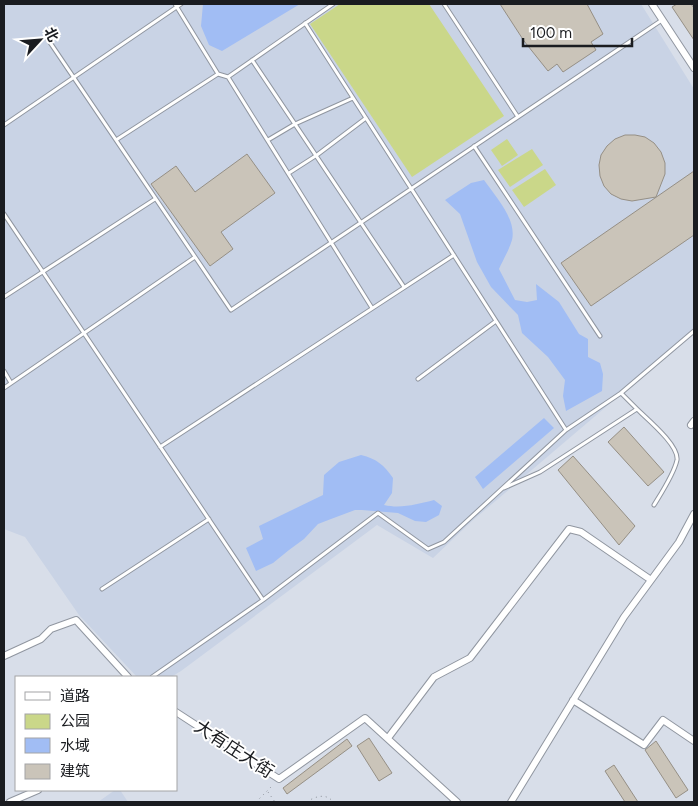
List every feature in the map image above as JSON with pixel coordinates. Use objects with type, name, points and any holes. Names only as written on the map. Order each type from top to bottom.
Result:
[{"type":"street","points":[[652,4],[694,68]]},
{"type":"street","points":[[511,802],[624,617],[678,542],[694,514]]},
{"type":"street","points":[[457,802],[388,738],[434,676],[470,658],[569,529],[582,532],[651,580]]},
{"type":"street","points":[[4,656],[41,639],[51,630],[76,620],[127,676]]},
{"type":"street","points":[[573,700],[644,745],[663,720],[694,741]]},
{"type":"street","name":"大有庄大街","points":[[178,713],[279,779],[365,718],[388,738]]},
{"type":"street","points":[[178,720],[184,717]]},
{"type":"street","points":[[10,802],[36,791]]},
{"type":"lane","points":[[4,125],[74,78],[175,5],[181,4]]},
{"type":"lane","points":[[228,77],[333,4]]},
{"type":"lane","points":[[444,4],[518,117]]},
{"type":"lane","points":[[175,5],[218,74],[228,77],[372,308]]},
{"type":"lane","points":[[46,38],[230,310],[662,20]]},
{"type":"lane","points":[[305,23],[566,430]]},
{"type":"lane","points":[[252,60],[404,287]]},
{"type":"lane","points":[[116,140],[218,74]]},
{"type":"lane","points":[[268,140],[295,124],[353,98]]},
{"type":"lane","points":[[289,174],[366,118]]},
{"type":"lane","points":[[474,146],[600,336]]},
{"type":"lane","points":[[4,297],[155,198]]},
{"type":"lane","points":[[4,214],[263,600]]},
{"type":"lane","points":[[160,447],[454,255]]},
{"type":"lane","points":[[4,388],[195,257]]},
{"type":"lane","points":[[418,379],[496,321]]},
{"type":"lane","points":[[153,676],[263,600],[378,513],[428,549],[444,542],[566,430],[621,393],[694,331]]},
{"type":"lane","points":[[4,371],[11,382]]},
{"type":"lane","points":[[621,393],[674,446],[677,458],[667,484],[654,505]]},
{"type":"lane","points":[[502,489],[540,472],[636,409]]},
{"type":"lane","points":[[102,589],[208,519]]},
{"type":"path","points":[[256,802],[279,779]]},
{"type":"path","points":[[267,791],[275,802]]},
{"type":"path","points":[[307,802],[323,796],[330,798],[333,802]]},
{"type":"shaded area","points":[[4,4],[641,4],[694,89],[694,332],[472,521],[433,558],[377,525],[181,671],[173,676],[136,676],[79,615],[25,537],[4,529]]},
{"type":"shaded area","points":[[114,791],[121,791],[128,802],[98,802]]},
{"type":"green space","points":[[340,4],[429,4],[504,116],[412,177],[310,24]]},
{"type":"green space","points":[[507,139],[518,155],[502,166],[491,150]]},
{"type":"green space","points":[[532,149],[543,165],[510,187],[498,170]]},
{"type":"green space","points":[[545,169],[556,185],[524,207],[512,190]]},
{"type":"water","points":[[203,4],[300,4],[222,51],[209,45],[201,26]]},
{"type":"water","points":[[484,180],[504,208],[511,224],[512,240],[499,269],[515,300],[527,302],[537,300],[536,284],[559,302],[579,334],[588,339],[588,357],[600,363],[603,374],[602,391],[566,411],[563,396],[565,380],[548,357],[522,333],[518,315],[491,287],[477,262],[460,214],[445,200],[471,183]]},
{"type":"water","points":[[544,418],[554,428],[483,489],[475,477]]},
{"type":"water","points":[[361,455],[380,463],[393,478],[392,493],[384,505],[403,506],[434,500],[442,506],[439,515],[426,522],[415,521],[398,513],[355,510],[318,524],[304,539],[273,563],[256,571],[246,548],[263,539],[259,526],[323,495],[324,475],[339,462]]},
{"type":"building","points":[[500,4],[587,4],[603,34],[591,42],[596,50],[563,72],[557,64],[548,71],[524,41]]},
{"type":"building","points":[[677,4],[691,4],[694,8],[694,40],[672,7]]},
{"type":"building","points":[[625,135],[645,137],[654,143],[661,152],[665,163],[665,174],[656,197],[632,201],[621,199],[611,194],[604,186],[600,176],[599,165],[601,155],[615,139]]},
{"type":"building","points":[[247,154],[275,193],[221,232],[233,249],[210,266],[151,184],[176,166],[195,192]]},
{"type":"building","points":[[694,171],[694,235],[591,306],[561,263]]},
{"type":"building","points":[[624,427],[664,472],[648,486],[608,442]]},
{"type":"building","points":[[573,456],[635,526],[619,545],[558,470]]},
{"type":"building","points":[[369,738],[392,773],[379,781],[357,746]]},
{"type":"building","points":[[347,739],[352,746],[287,794],[283,788]]},
{"type":"building","points":[[656,741],[688,790],[676,798],[645,750]]},
{"type":"building","points":[[614,765],[638,802],[625,802],[605,771]]}]
